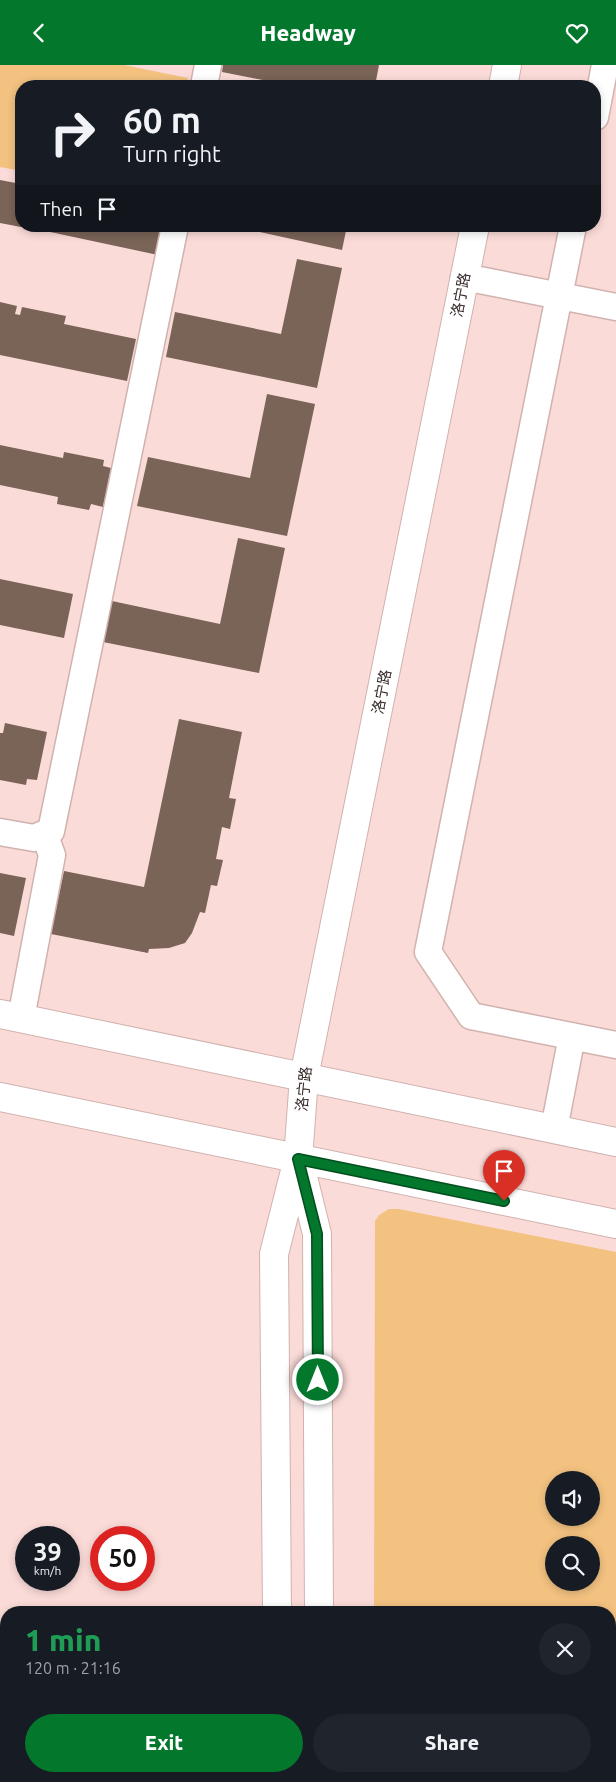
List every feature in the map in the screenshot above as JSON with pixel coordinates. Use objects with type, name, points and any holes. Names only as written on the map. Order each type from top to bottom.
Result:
[{"type":"main road","points":[[503,80],[507,65]]},
{"type":"main road","name":"洛宁路","points":[[298,1159],[304,1077],[474,232]]},
{"type":"main road","points":[[10,1016],[616,1142]]},
{"type":"main road","points":[[0,1097],[616,1225]]},
{"type":"main road","points":[[277,1606],[274,1254],[298,1159]]},
{"type":"main road","points":[[298,1159],[317,1234],[319,1606]]},
{"type":"lane","points":[[205,80],[208,65]]},
{"type":"lane","points":[[601,86],[605,65]]},
{"type":"lane","points":[[0,832],[34,838],[45,836],[51,831],[174,232]]},
{"type":"lane","points":[[572,232],[428,952],[472,1016],[616,1045]]},
{"type":"lane","points":[[464,277],[616,307]]},
{"type":"lane","points":[[10,1016],[52,855],[45,836]]},
{"type":"lane","points":[[554,1129],[572,1036]]},
{"type":"shaded area","points":[[0,65],[124,65],[188,78],[188,80],[15,80],[15,170],[0,167]]},
{"type":"shaded area","points":[[389,1209],[399,1209],[616,1252],[616,1606],[374,1606],[375,1221],[379,1215]]},
{"type":"building","points":[[223,65],[379,65],[376,80],[263,80],[222,72]]},
{"type":"building","points":[[0,180],[15,183],[15,226],[0,223]]},
{"type":"building","points":[[50,232],[163,232],[158,255]]},
{"type":"building","points":[[260,232],[346,232],[342,250]]},
{"type":"building","points":[[297,259],[342,268],[317,388],[166,357],[175,312],[281,334]]},
{"type":"building","points":[[0,302],[17,306],[15,314],[20,315],[22,307],[66,316],[64,324],[136,339],[127,381],[0,355]]},
{"type":"building","points":[[267,394],[315,404],[287,536],[137,506],[148,457],[250,478]]},
{"type":"building","points":[[0,445],[63,458],[64,452],[104,460],[103,466],[111,468],[103,507],[91,504],[89,510],[57,504],[58,497],[0,485]]},
{"type":"building","points":[[238,538],[285,548],[259,673],[103,642],[112,601],[220,624]]},
{"type":"building","points":[[0,579],[73,594],[64,638],[0,625]]},
{"type":"building","points":[[179,719],[242,732],[229,798],[236,799],[230,829],[222,827],[216,859],[223,860],[217,886],[211,885],[205,913],[200,912],[192,933],[185,943],[169,948],[149,949],[148,953],[51,934],[64,871],[144,887]]},
{"type":"building","points":[[5,723],[47,732],[37,780],[27,779],[26,785],[0,780],[0,733],[3,733]]},
{"type":"building","points":[[0,873],[26,878],[14,936],[0,933]]},
{"type":"route","points":[[318,1380],[317,1234],[298,1159],[504,1201]]}]
